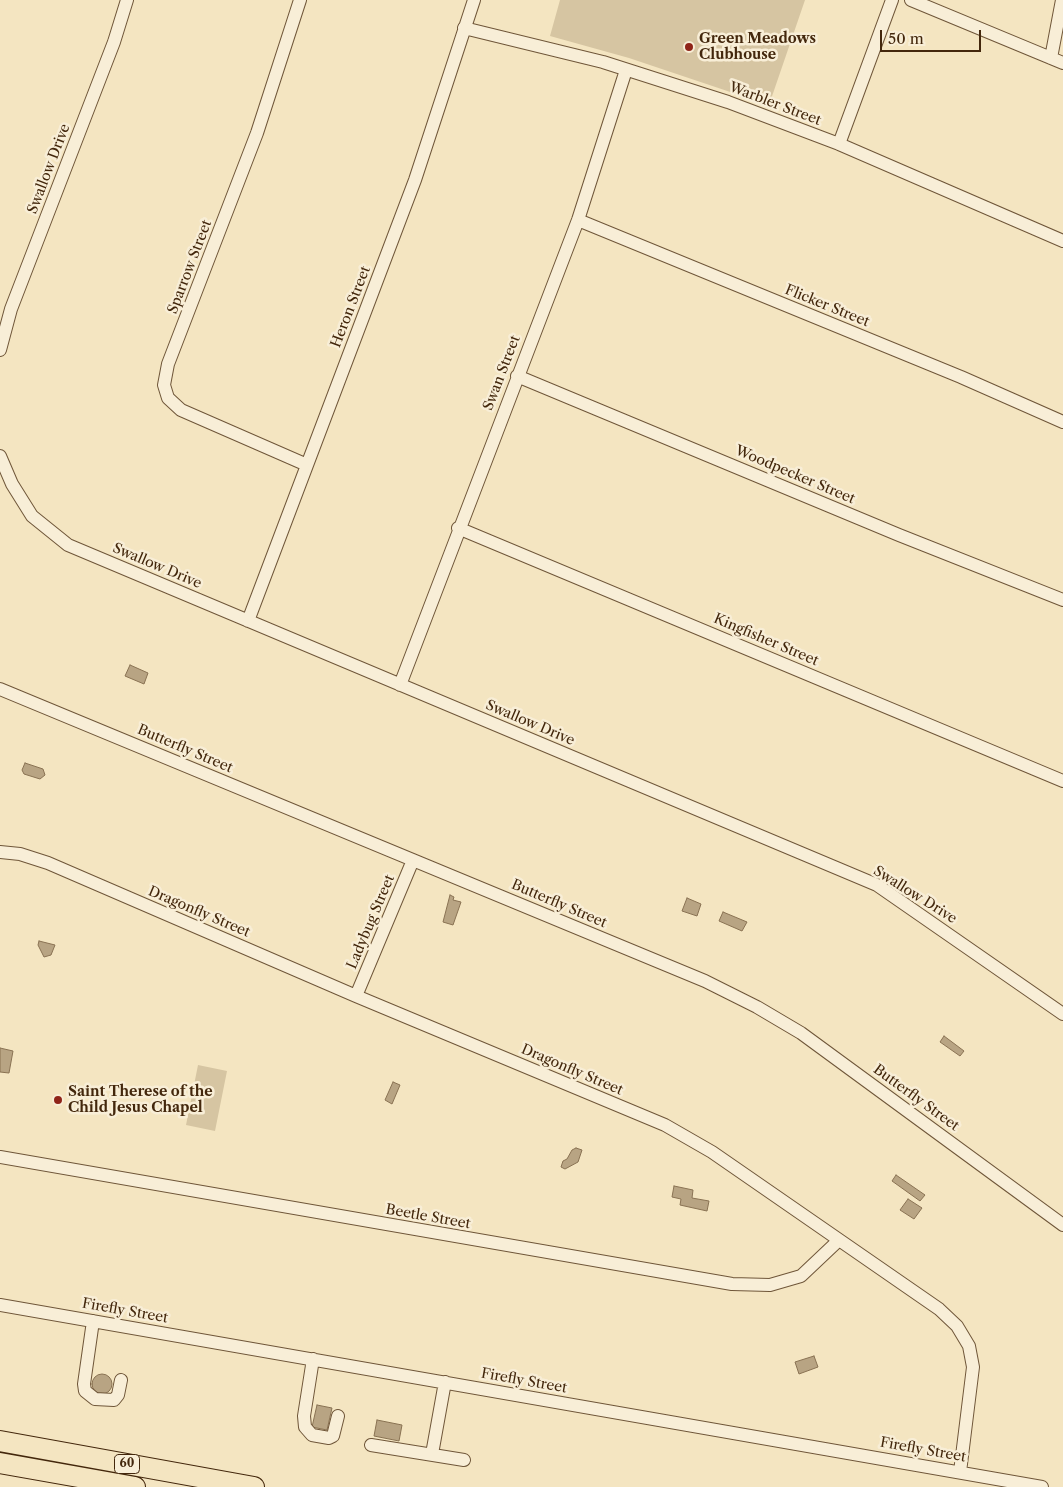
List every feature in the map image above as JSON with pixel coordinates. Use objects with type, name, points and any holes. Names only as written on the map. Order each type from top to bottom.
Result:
[{"type":"main road","name":"60","points":[[0,1442],[254,1487]]},
{"type":"main road","name":"60","points":[[0,1463],[136,1487]]},
{"type":"street","name":"Swallow Drive","points":[[0,350],[10,309],[114,42],[127,0]]},
{"type":"street","name":"Sparrow Street","points":[[300,0],[257,133],[168,364],[164,385],[168,398],[181,410],[306,465]]},
{"type":"street","name":"Heron Street","points":[[248,621],[415,180],[474,0]]},
{"type":"street","points":[[839,144],[892,0]]},
{"type":"street","points":[[911,0],[1057,61],[1062,0]]},
{"type":"street","name":"Warbler Street","points":[[464,28],[626,70],[728,102],[839,144],[1063,241]]},
{"type":"street","name":"Swan Street","points":[[400,685],[458,528],[578,220],[626,70]]},
{"type":"street","name":"Flicker Street","points":[[578,220],[1063,422]]},
{"type":"street","name":"Woodpecker Street","points":[[517,376],[1063,600]]},
{"type":"street","name":"Swallow Drive","points":[[0,456],[12,484],[32,516],[68,545],[877,885],[1063,1014]]},
{"type":"street","name":"Kingfisher Street","points":[[458,528],[1063,781]]},
{"type":"street","name":"Butterfly Street","points":[[0,689],[705,982],[758,1007],[801,1033],[1063,1224]]},
{"type":"street","name":"Dragonfly Street","points":[[0,852],[20,854],[48,863],[356,996],[665,1125],[712,1152],[838,1241],[939,1309],[957,1326],[969,1346],[973,1368],[972,1392],[960,1472]]},
{"type":"street","name":"Ladybug Street","points":[[356,996],[413,860]]},
{"type":"street","name":"Beetle Street","points":[[0,1157],[732,1284],[770,1285],[801,1276],[838,1241]]},
{"type":"street","name":"Firefly Street","points":[[0,1306],[1042,1487]]},
{"type":"street","points":[[93,1321],[84,1384],[85,1391],[95,1399],[109,1401],[118,1395],[121,1380]]},
{"type":"street","points":[[313,1359],[304,1416],[305,1427],[312,1435],[329,1438],[333,1436],[338,1416]]},
{"type":"street","points":[[432,1454],[445,1382]]},
{"type":"street","points":[[371,1445],[464,1460]]},
{"type":"shaded area","name":"Green Meadows Clubhouse","points":[[560,0],[805,0],[769,105],[629,58],[550,36]]},
{"type":"shaded area","points":[[130,665],[148,673],[144,684],[125,676]]},
{"type":"shaded area","points":[[25,763],[43,769],[45,775],[40,779],[24,774],[22,770]]},
{"type":"shaded area","points":[[450,895],[454,897],[453,900],[461,902],[453,925],[443,922]]},
{"type":"shaded area","points":[[687,898],[701,904],[697,916],[682,911]]},
{"type":"shaded area","points":[[723,912],[747,922],[742,931],[719,921]]},
{"type":"shaded area","points":[[39,941],[55,945],[51,955],[44,957],[38,945]]},
{"type":"shaded area","points":[[944,1036],[964,1051],[960,1056],[940,1042]]},
{"type":"shaded area","points":[[0,1048],[13,1051],[9,1073],[0,1072]]},
{"type":"shaded area","points":[[198,1065],[227,1071],[215,1131],[186,1125]]},
{"type":"shaded area","points":[[393,1082],[400,1085],[392,1104],[385,1100]]},
{"type":"shaded area","points":[[576,1148],[582,1150],[578,1162],[565,1169],[561,1167],[563,1161]]},
{"type":"shaded area","points":[[896,1175],[925,1195],[920,1201],[892,1181]]},
{"type":"shaded area","points":[[674,1186],[693,1190],[692,1198],[709,1201],[707,1211],[680,1205],[681,1199],[672,1197]]},
{"type":"shaded area","points":[[908,1199],[922,1208],[914,1219],[900,1210]]},
{"type":"shaded area","points":[[814,1356],[818,1367],[799,1374],[795,1362]]},
{"type":"shaded area","points":[[102,1374],[109,1377],[112,1384],[109,1391],[102,1394],[95,1391],[92,1384],[95,1377]]},
{"type":"shaded area","points":[[317,1405],[332,1408],[327,1430],[312,1427]]},
{"type":"shaded area","points":[[377,1420],[402,1425],[399,1441],[374,1436]]},
{"type":"place","name":"Green Meadows Clubhouse","points":[[689,47]]},
{"type":"place","name":"Saint Therese of the Child Jesus Chapel","points":[[58,1100]]}]
